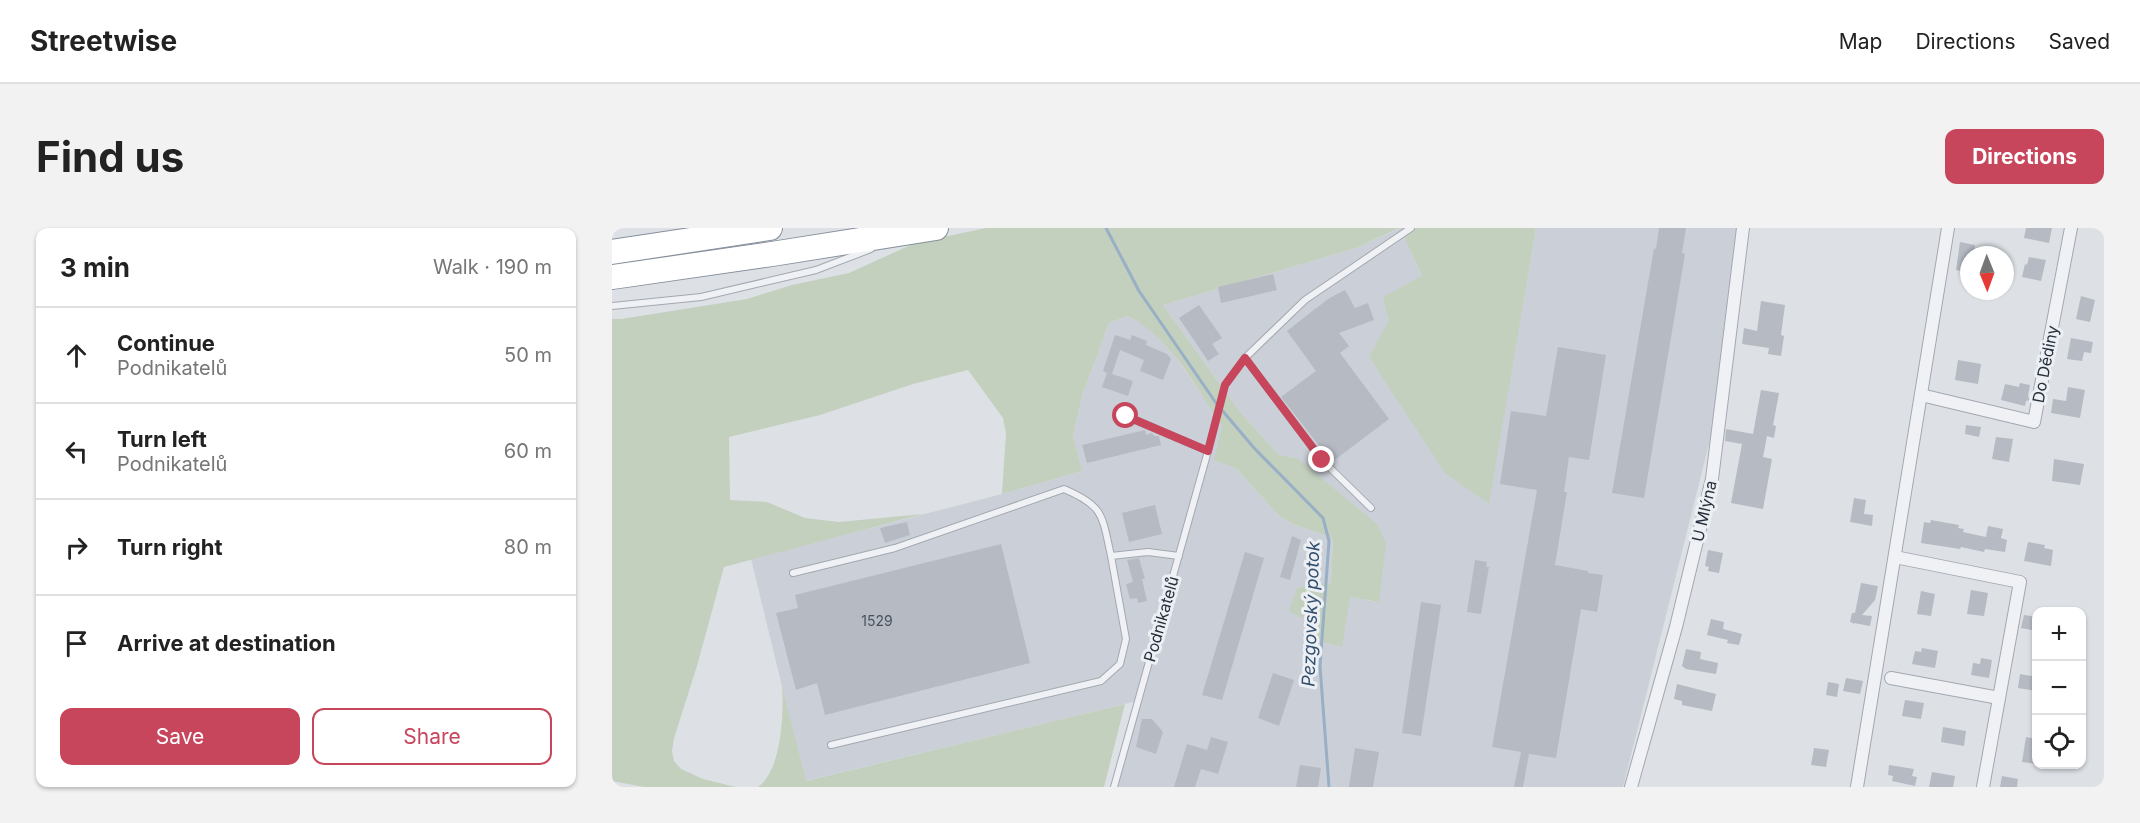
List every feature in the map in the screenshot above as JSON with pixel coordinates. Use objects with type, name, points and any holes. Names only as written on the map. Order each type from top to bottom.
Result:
[{"type":"highway","points":[[612,252],[770,228]]},
{"type":"highway","points":[[613,277],[927,230]]},
{"type":"street","name":"U Mlýna","points":[[1631,787],[1676,627],[1712,479],[1743,228]]},
{"type":"street","points":[[1857,787],[1948,228]]},
{"type":"street","name":"Do Dědiny","points":[[1921,395],[2034,422],[2071,228]]},
{"type":"street","points":[[1895,557],[2020,582],[1983,787]]},
{"type":"street","points":[[1891,678],[1999,698]]},
{"type":"lane","name":"Podnikatelů","points":[[1114,787],[1225,385],[1245,358],[1305,300],[1411,228]]},
{"type":"lane","points":[[887,243],[927,230]]},
{"type":"lane","points":[[612,306],[701,297],[816,270],[877,247]]},
{"type":"lane","points":[[1245,358],[1322,460],[1371,508]]},
{"type":"lane","points":[[1126,416],[1208,451]]},
{"type":"lane","points":[[793,573],[895,548],[1064,489],[1086,498],[1102,516],[1111,556],[1126,639],[1120,664],[1101,681],[831,745]]},
{"type":"lane","points":[[1111,556],[1148,552],[1179,556]]},
{"type":"shaded area","points":[[1400,228],[1422,276],[1488,504],[1536,228],[1739,228],[1711,436],[1623,787],[1114,787],[1137,701],[805,781],[751,559],[1082,471],[1073,435],[1083,393],[1109,323],[1128,316],[1144,324],[1168,346],[1223,425],[1215,460],[1237,469],[1279,516],[1293,524],[1333,538],[1331,583],[1319,585],[1350,597],[1378,602],[1297,458],[1279,455],[1240,412],[1163,305],[1356,248]]},
{"type":"green space","points":[[986,228],[1399,228],[1356,248],[1163,305],[1240,412],[1279,455],[1297,458],[1377,524],[1386,543],[1379,602],[1350,597],[1342,647],[1308,638],[1311,623],[1289,611],[1297,588],[1331,583],[1333,538],[1293,524],[1279,516],[1237,469],[1214,460],[1222,425],[1170,350],[1158,337],[1128,316],[1109,323],[1083,393],[1073,435],[1082,471],[1002,494],[1006,433],[1003,418],[968,370],[913,384],[820,415],[729,437],[730,500],[767,502],[805,518],[839,522],[923,514],[724,567],[672,751],[674,761],[681,769],[703,779],[736,787],[644,787],[612,781],[612,319],[747,299],[792,285],[849,273],[915,243]]},
{"type":"green space","points":[[1400,228],[1536,228],[1489,504],[1445,473],[1369,357],[1389,320],[1383,297],[1422,276]]},
{"type":"green space","points":[[782,686],[806,781],[1125,704],[1104,787],[758,787],[766,779],[777,754],[782,725]]},
{"type":"building","points":[[1659,228],[1686,228],[1682,253],[1685,254],[1644,498],[1612,493]]},
{"type":"building","points":[[2026,228],[2052,228],[2049,243],[2024,238]]},
{"type":"building","points":[[1960,242],[1975,245],[1960,246],[1960,271],[1956,270]]},
{"type":"building","points":[[2029,257],[2046,260],[2041,281],[2022,277]]},
{"type":"building","points":[[1273,274],[1277,290],[1221,303],[1218,287]]},
{"type":"building","points":[[1345,290],[1355,308],[1368,303],[1374,320],[1339,333],[1349,346],[1340,353],[1389,419],[1332,462],[1281,397],[1316,371],[1287,331],[1328,299]]},
{"type":"building","points":[[2081,296],[2095,300],[2090,322],[2076,319]]},
{"type":"building","points":[[1761,301],[1785,305],[1781,356],[1768,354],[1769,348],[1742,344],[1744,328],[1757,331]]},
{"type":"building","points":[[1199,305],[1222,338],[1212,344],[1219,354],[1208,361],[1179,318]]},
{"type":"building","points":[[1115,335],[1130,340],[1132,335],[1147,341],[1146,345],[1167,354],[1171,359],[1163,380],[1140,371],[1144,360],[1120,350],[1112,374],[1133,381],[1128,396],[1102,387],[1107,373],[1103,371]]},
{"type":"building","points":[[2071,338],[2093,342],[2091,353],[2084,352],[2082,361],[2067,359]]},
{"type":"building","points":[[1558,347],[1606,355],[1589,460],[1569,457],[1564,492],[1567,492],[1555,565],[1603,575],[1597,612],[1581,609],[1556,758],[1529,754],[1523,787],[1514,787],[1521,752],[1492,747],[1537,490],[1500,484],[1511,411],[1546,416]]},
{"type":"building","points":[[1958,360],[1981,364],[1978,384],[1955,380]]},
{"type":"building","points":[[2020,383],[2030,385],[2028,396],[2030,400],[2026,401],[2025,406],[2001,400],[2005,384],[2019,387]]},
{"type":"building","points":[[2068,387],[2085,390],[2080,418],[2051,413],[2053,399],[2066,401]]},
{"type":"building","points":[[1761,390],[1779,393],[1773,425],[1776,426],[1774,438],[1767,436],[1763,457],[1772,459],[1763,509],[1731,503],[1742,444],[1725,441],[1726,429],[1753,434]]},
{"type":"building","points":[[1966,425],[1981,427],[1979,437],[1965,434]]},
{"type":"building","points":[[1145,430],[1146,435],[1152,433],[1154,436],[1159,436],[1161,445],[1087,463],[1082,445]]},
{"type":"building","points":[[1996,437],[2013,439],[2009,462],[1992,459]]},
{"type":"building","points":[[2054,459],[2084,464],[2080,485],[2052,481]]},
{"type":"building","points":[[1854,498],[1866,500],[1864,514],[1873,515],[1872,526],[1850,522]]},
{"type":"building","points":[[1155,505],[1162,534],[1129,542],[1122,513]]},
{"type":"building","points":[[1931,520],[1959,525],[1958,528],[1964,529],[1963,532],[1986,537],[1988,526],[2003,529],[2001,538],[2007,540],[2005,552],[1985,549],[1984,552],[1921,543],[1924,522],[1930,523]]},
{"type":"building","points":[[907,522],[910,535],[885,543],[880,528]]},
{"type":"building","points":[[1292,536],[1301,540],[1290,580],[1280,577]]},
{"type":"building","points":[[2028,542],[2045,545],[2044,548],[2053,550],[2051,566],[2024,561]]},
{"type":"building","points":[[1001,544],[1030,663],[825,715],[817,683],[796,690],[776,613],[798,608],[795,595]]},
{"type":"building","points":[[1708,550],[1723,553],[1719,573],[1708,571],[1709,567],[1705,566]]},
{"type":"building","points":[[1245,552],[1264,558],[1222,700],[1202,695]]},
{"type":"building","points":[[1139,558],[1145,579],[1142,579],[1147,601],[1138,603],[1137,598],[1130,599],[1126,584],[1133,582],[1127,560]]},
{"type":"building","points":[[1475,560],[1487,562],[1486,567],[1489,567],[1481,614],[1467,612]]},
{"type":"building","points":[[1861,583],[1878,586],[1875,600],[1862,615],[1872,616],[1870,626],[1854,623],[1853,625],[1850,622],[1852,613],[1855,613]]},
{"type":"building","points":[[1971,590],[1988,593],[1984,616],[1967,614]]},
{"type":"building","points":[[1921,591],[1935,594],[1931,616],[1917,614]]},
{"type":"building","points":[[1421,602],[1441,605],[1421,736],[1402,733]]},
{"type":"building","points":[[2024,615],[2032,616],[2032,630],[2021,628]]},
{"type":"building","points":[[1711,619],[1724,622],[1723,629],[1742,634],[1739,645],[1707,635]]},
{"type":"building","points":[[1922,648],[1938,651],[1935,668],[1912,664],[1915,651],[1921,652]]},
{"type":"building","points":[[1686,649],[1701,652],[1700,659],[1718,663],[1716,674],[1686,669],[1682,666]]},
{"type":"building","points":[[1981,658],[1992,660],[1989,678],[1971,675],[1973,663],[1980,664]]},
{"type":"building","points":[[1273,673],[1294,680],[1279,726],[1258,718]]},
{"type":"building","points":[[2020,674],[2032,676],[2032,690],[2018,688]]},
{"type":"building","points":[[1846,678],[1863,681],[1860,694],[1843,691]]},
{"type":"building","points":[[1828,682],[1839,684],[1837,697],[1826,695]]},
{"type":"building","points":[[1677,684],[1716,694],[1712,711],[1682,705],[1682,701],[1674,699]]},
{"type":"building","points":[[1905,700],[1924,703],[1921,719],[1902,716]]},
{"type":"building","points":[[1142,719],[1152,719],[1163,732],[1156,754],[1136,747]]},
{"type":"building","points":[[1943,727],[1966,731],[1964,746],[1941,742]]},
{"type":"building","points":[[1211,737],[1228,742],[1218,774],[1201,769],[1195,787],[1174,787],[1187,744],[1207,750]]},
{"type":"building","points":[[2026,737],[2032,738],[2032,763],[2022,762]]},
{"type":"building","points":[[1355,748],[1379,752],[1373,787],[1349,787]]},
{"type":"building","points":[[1814,748],[1829,750],[1826,767],[1811,765]]},
{"type":"building","points":[[1300,765],[1321,768],[1318,787],[1296,787]]},
{"type":"building","points":[[1889,765],[1914,769],[1912,776],[1917,777],[1915,786],[1892,781],[1893,776],[1888,775]]},
{"type":"building","points":[[1932,772],[1955,776],[1953,787],[1929,787]]},
{"type":"building","points":[[2002,776],[2018,779],[2017,787],[2000,787]]},
{"type":"waterway","name":"Pezgovský potok","points":[[1106,228],[1139,291],[1216,403],[1254,448],[1323,518],[1329,541],[1320,666],[1329,787]]},
{"type":"route","points":[[1126,416],[1208,451],[1225,385],[1245,358],[1322,460]]}]
